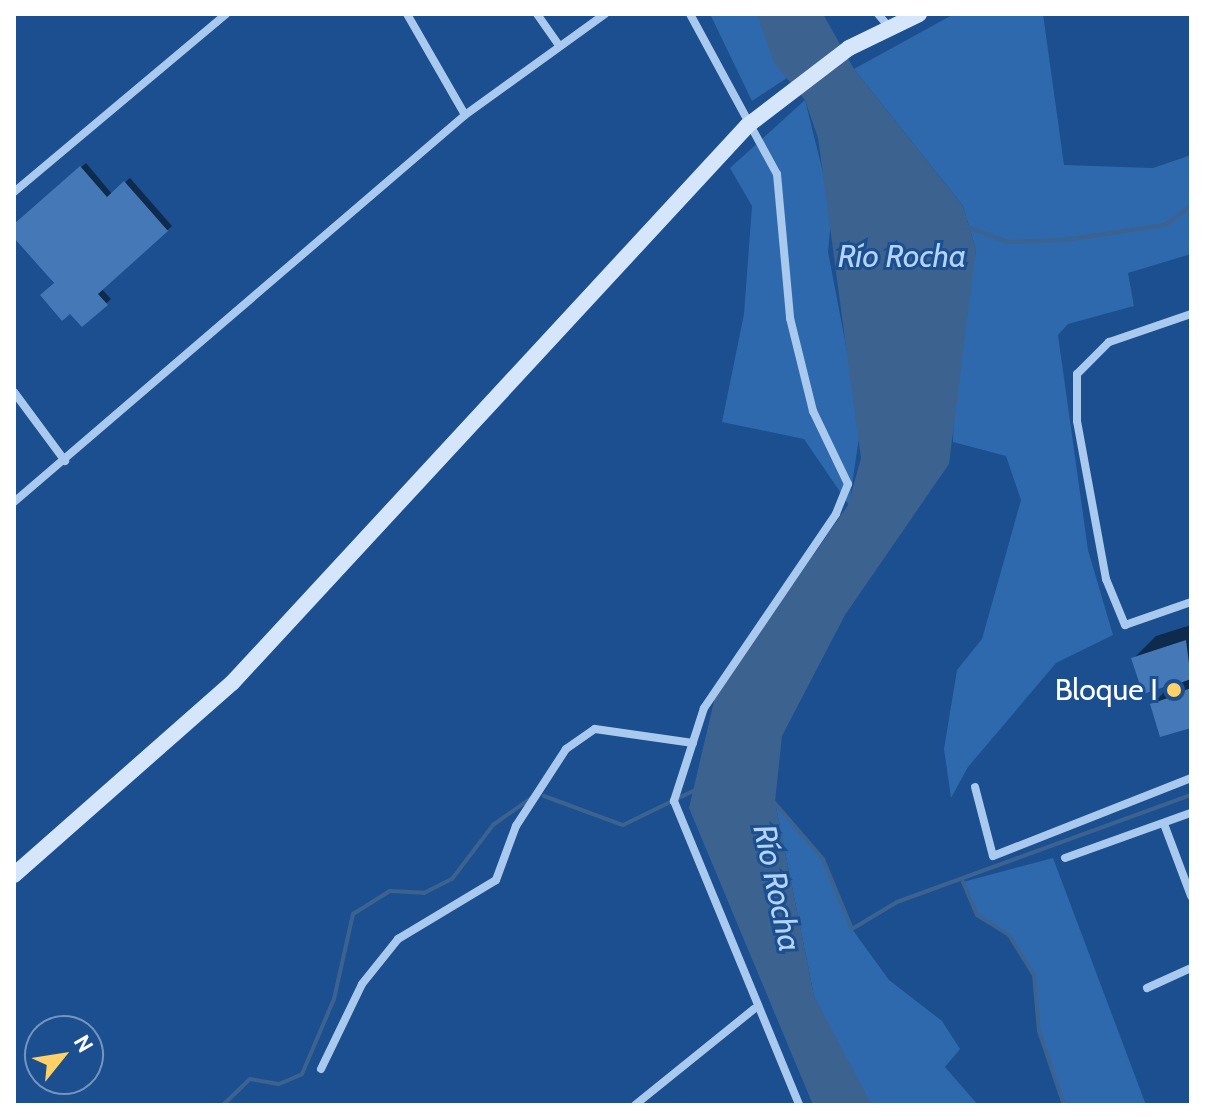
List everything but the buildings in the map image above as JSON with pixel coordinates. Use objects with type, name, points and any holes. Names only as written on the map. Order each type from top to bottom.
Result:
[{"type":"main road","points":[[14,875],[232,683],[747,126],[884,20],[919,14]]},
{"type":"street","points":[[14,192],[226,14]]},
{"type":"street","points":[[407,14],[465,115]]},
{"type":"street","points":[[537,14],[558,44]]},
{"type":"street","points":[[14,502],[465,115],[558,44],[605,14]]},
{"type":"street","points":[[690,14],[747,126],[777,174],[790,318],[813,411],[848,484],[836,514],[729,663],[693,743],[674,801],[754,1009],[799,1105]]},
{"type":"street","points":[[1191,314],[1109,342],[1077,374],[1077,421],[1106,579],[1125,625],[1191,602]]},
{"type":"street","points":[[14,392],[65,461]]},
{"type":"street","points":[[321,1069],[362,984],[398,939],[496,880],[516,826],[566,749],[595,729],[693,743]]},
{"type":"street","points":[[975,787],[993,856],[1191,778]]},
{"type":"street","points":[[1065,858],[1191,813]]},
{"type":"street","points":[[1164,824],[1191,896]]},
{"type":"street","points":[[1147,988],[1191,968]]},
{"type":"street","points":[[635,1105],[754,1009]]},
{"type":"shaded area","points":[[710,14],[757,14],[787,78],[752,101]]},
{"type":"shaded area","points":[[954,14],[1043,14],[1064,165],[1153,168],[1191,155],[1191,254],[1128,273],[1134,306],[1068,324],[1058,335],[1088,550],[1113,635],[1056,663],[968,767],[951,798],[944,749],[957,670],[982,639],[1021,500],[1006,456],[953,442],[954,386],[976,250],[963,206],[854,69]]},
{"type":"shaded area","points":[[805,100],[832,209],[828,252],[861,424],[849,505],[804,439],[722,422],[744,314],[752,206],[730,168]]},
{"type":"shaded area","points":[[775,802],[823,859],[852,929],[889,980],[942,1021],[960,1049],[945,1067],[978,1105],[872,1105],[856,1084],[814,996]]},
{"type":"shaded area","points":[[1053,858],[1146,1105],[1064,1105],[1039,1031],[1034,975],[1009,935],[977,915],[963,882]]},
{"type":"water","name":"Río Rocha","points":[[757,14],[823,14],[854,69],[963,206],[976,250],[949,464],[845,615],[782,736],[775,802],[814,996],[872,1105],[813,1105],[689,808],[715,697],[848,505],[861,458],[818,138],[805,100],[774,63]]},
{"type":"waterway","points":[[964,226],[1008,242],[1064,240],[1165,225],[1191,206]]},
{"type":"waterway","points":[[544,796],[623,825],[693,791]]},
{"type":"waterway","points":[[773,801],[823,859],[852,929],[897,902],[1191,795]]},
{"type":"waterway","points":[[223,1105],[250,1079],[279,1084],[302,1074],[334,999],[353,914],[390,891],[424,893],[452,879],[493,825],[531,798]]},
{"type":"waterway","points":[[963,882],[977,915],[1009,935],[1034,975],[1039,1031],[1064,1105]]},
{"type":"place","name":"Bloque I","points":[[1174,690]]}]
